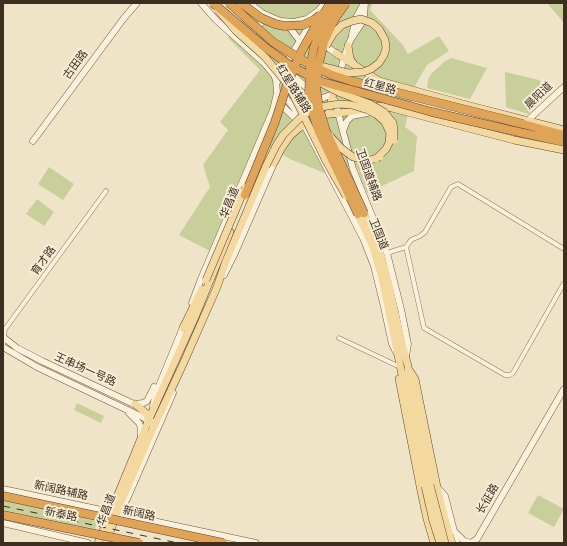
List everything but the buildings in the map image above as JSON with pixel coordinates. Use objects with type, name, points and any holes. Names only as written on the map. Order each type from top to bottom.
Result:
[{"type":"highway","name":"红星路","points":[[212,3],[266,48],[291,66],[319,81],[522,137],[535,140],[547,139],[564,142]]},
{"type":"highway","name":"红星路","points":[[229,3],[273,42],[307,63],[332,75],[351,81],[526,122],[545,130],[564,135]]},
{"type":"highway","points":[[241,3],[265,20],[275,24],[288,26],[303,25],[314,20],[329,3]]},
{"type":"highway","name":"华昌道","points":[[245,195],[275,122],[286,88],[299,56],[329,3]]},
{"type":"highway","name":"卫国道","points":[[339,3],[324,24],[318,36],[308,80],[309,92],[317,128],[361,213]]},
{"type":"highway","name":"卫国道","points":[[346,3],[327,33],[319,63],[316,82],[317,97],[326,131],[361,213]]},
{"type":"highway","points":[[539,123],[545,130]]},
{"type":"highway","name":"新阔路","points":[[3,496],[223,543]]},
{"type":"highway","name":"新泰路","points":[[3,515],[139,543]]},
{"type":"main road","points":[[212,3],[236,31],[280,70],[326,162],[361,213]]},
{"type":"main road","points":[[307,63],[348,73],[367,71],[384,57],[386,48],[384,37],[376,25],[367,21],[356,20],[347,23],[339,28],[330,38],[319,63]]},
{"type":"main road","points":[[348,46],[350,60],[356,66],[379,81],[526,122],[539,123],[564,130]]},
{"type":"main road","points":[[336,53],[343,61],[356,66]]},
{"type":"main road","name":"华昌道","points":[[183,328],[206,280],[272,123],[280,98],[280,70]]},
{"type":"main road","points":[[319,81],[338,92],[376,107],[384,112],[391,120],[394,127],[393,142],[388,152],[376,159],[367,161],[353,157],[341,148],[326,131]]},
{"type":"main road","points":[[274,163],[286,142],[294,132],[303,125],[322,115],[330,107],[333,94]]},
{"type":"main road","name":"华昌道","points":[[106,543],[115,513],[141,441],[164,404],[184,362],[217,287],[221,272],[235,239],[276,146],[287,130],[307,113],[321,107],[339,104],[357,106],[376,114],[388,127],[390,138],[386,150],[376,159]]},
{"type":"main road","points":[[322,115],[354,113],[372,107],[386,106],[416,115],[522,137]]},
{"type":"main road","points":[[535,140],[564,150]]},
{"type":"main road","name":"华昌道","points":[[98,543],[121,502],[150,435],[154,418],[179,354],[245,195]]},
{"type":"main road","name":"卫国道","points":[[361,213],[377,259],[399,345],[408,366],[406,379]]},
{"type":"main road","name":"卫国道","points":[[399,345],[398,357],[400,368],[406,379],[428,487]]},
{"type":"main road","points":[[408,366],[415,379],[432,459],[428,487],[427,519],[434,543]]},
{"type":"main road","points":[[400,368],[399,380],[445,543]]},
{"type":"main road","points":[[134,404],[154,418]]},
{"type":"main road","points":[[428,487],[433,521],[440,543]]},
{"type":"main road","points":[[428,487],[452,543]]},
{"type":"street","name":"古田路","points":[[33,141],[136,3]]},
{"type":"street","name":"红星路辅路","points":[[200,3],[265,64],[276,80],[283,94],[297,112],[303,125]]},
{"type":"street","points":[[249,3],[267,16],[286,22],[294,22],[307,19],[329,3]]},
{"type":"street","points":[[333,94],[351,38],[361,24],[364,15],[365,3]]},
{"type":"street","points":[[276,80],[280,70],[303,39],[318,11]]},
{"type":"street","points":[[244,44],[267,16]]},
{"type":"street","points":[[286,22],[290,29],[303,39],[330,49],[336,53],[344,50],[348,46]]},
{"type":"street","points":[[294,22],[303,39]]},
{"type":"street","name":"红星路辅路","points":[[265,64],[274,69],[281,67],[280,70]]},
{"type":"street","points":[[280,70],[316,96],[323,98],[333,94],[372,107]]},
{"type":"street","name":"华昌道","points":[[154,418],[153,403],[156,392],[183,328],[201,279],[273,110],[277,93],[276,80]]},
{"type":"street","name":"晨阳道","points":[[526,122],[564,88]]},
{"type":"street","name":"晨阳道","points":[[539,123],[538,114],[564,88]]},
{"type":"street","points":[[416,115],[422,93]]},
{"type":"street","name":"卫国道辅路","points":[[333,94],[353,169],[387,253],[408,344],[406,359]]},
{"type":"street","points":[[276,100],[303,125],[369,250],[392,344],[398,357]]},
{"type":"street","points":[[343,133],[347,121],[354,113],[400,110]]},
{"type":"street","name":"华昌道","points":[[217,287],[234,255],[274,163]]},
{"type":"street","points":[[332,179],[353,169]]},
{"type":"street","points":[[387,253],[406,247],[411,240],[425,232],[451,187],[458,184],[564,249]]},
{"type":"street","name":"育才路","points":[[3,339],[5,329],[106,191]]},
{"type":"street","points":[[406,247],[424,328],[505,375],[510,375],[513,373],[564,283]]},
{"type":"street","points":[[339,338],[400,368]]},
{"type":"street","name":"王串场一号路","points":[[3,339],[42,361],[134,404]]},
{"type":"street","name":"王串场一号路","points":[[3,347],[37,367],[83,389],[154,418]]},
{"type":"street","points":[[115,513],[127,499],[154,418],[174,392],[184,362]]},
{"type":"street","points":[[134,404],[147,401],[166,367]]},
{"type":"street","points":[[83,389],[132,416],[140,426],[141,441]]},
{"type":"street","name":"长征路","points":[[454,531],[461,539],[467,542],[471,543],[477,539],[564,389]]},
{"type":"street","points":[[428,487],[445,496],[458,543]]},
{"type":"street","name":"新阔路辅路","points":[[3,489],[256,543]]},
{"type":"street","points":[[3,523],[88,543]]},
{"type":"green space","points":[[252,3],[373,3],[370,10],[402,44],[408,54],[439,36],[449,51],[427,65],[416,84],[405,127],[417,136],[414,171],[367,193],[355,164],[327,174],[292,160],[257,141],[230,200],[210,251],[179,235],[210,187],[203,165],[228,130],[220,122],[260,70],[228,38],[250,9]]},
{"type":"green space","points":[[547,3],[564,3],[564,23]]},
{"type":"green space","points":[[451,58],[487,68],[470,99],[427,88],[428,80],[431,74],[445,61]]},
{"type":"green space","points":[[505,72],[539,80],[550,93],[528,114],[506,107]]},
{"type":"green space","points":[[49,167],[74,184],[63,200],[38,184]]},
{"type":"green space","points":[[37,199],[54,212],[44,226],[26,214]]},
{"type":"green space","points":[[77,403],[104,416],[101,423],[74,410]]},
{"type":"green space","points":[[538,495],[564,509],[554,527],[528,513]]},
{"type":"green space","points":[[3,500],[98,521],[95,529],[3,510]]},
{"type":"railway","points":[[3,506],[178,543]]}]
